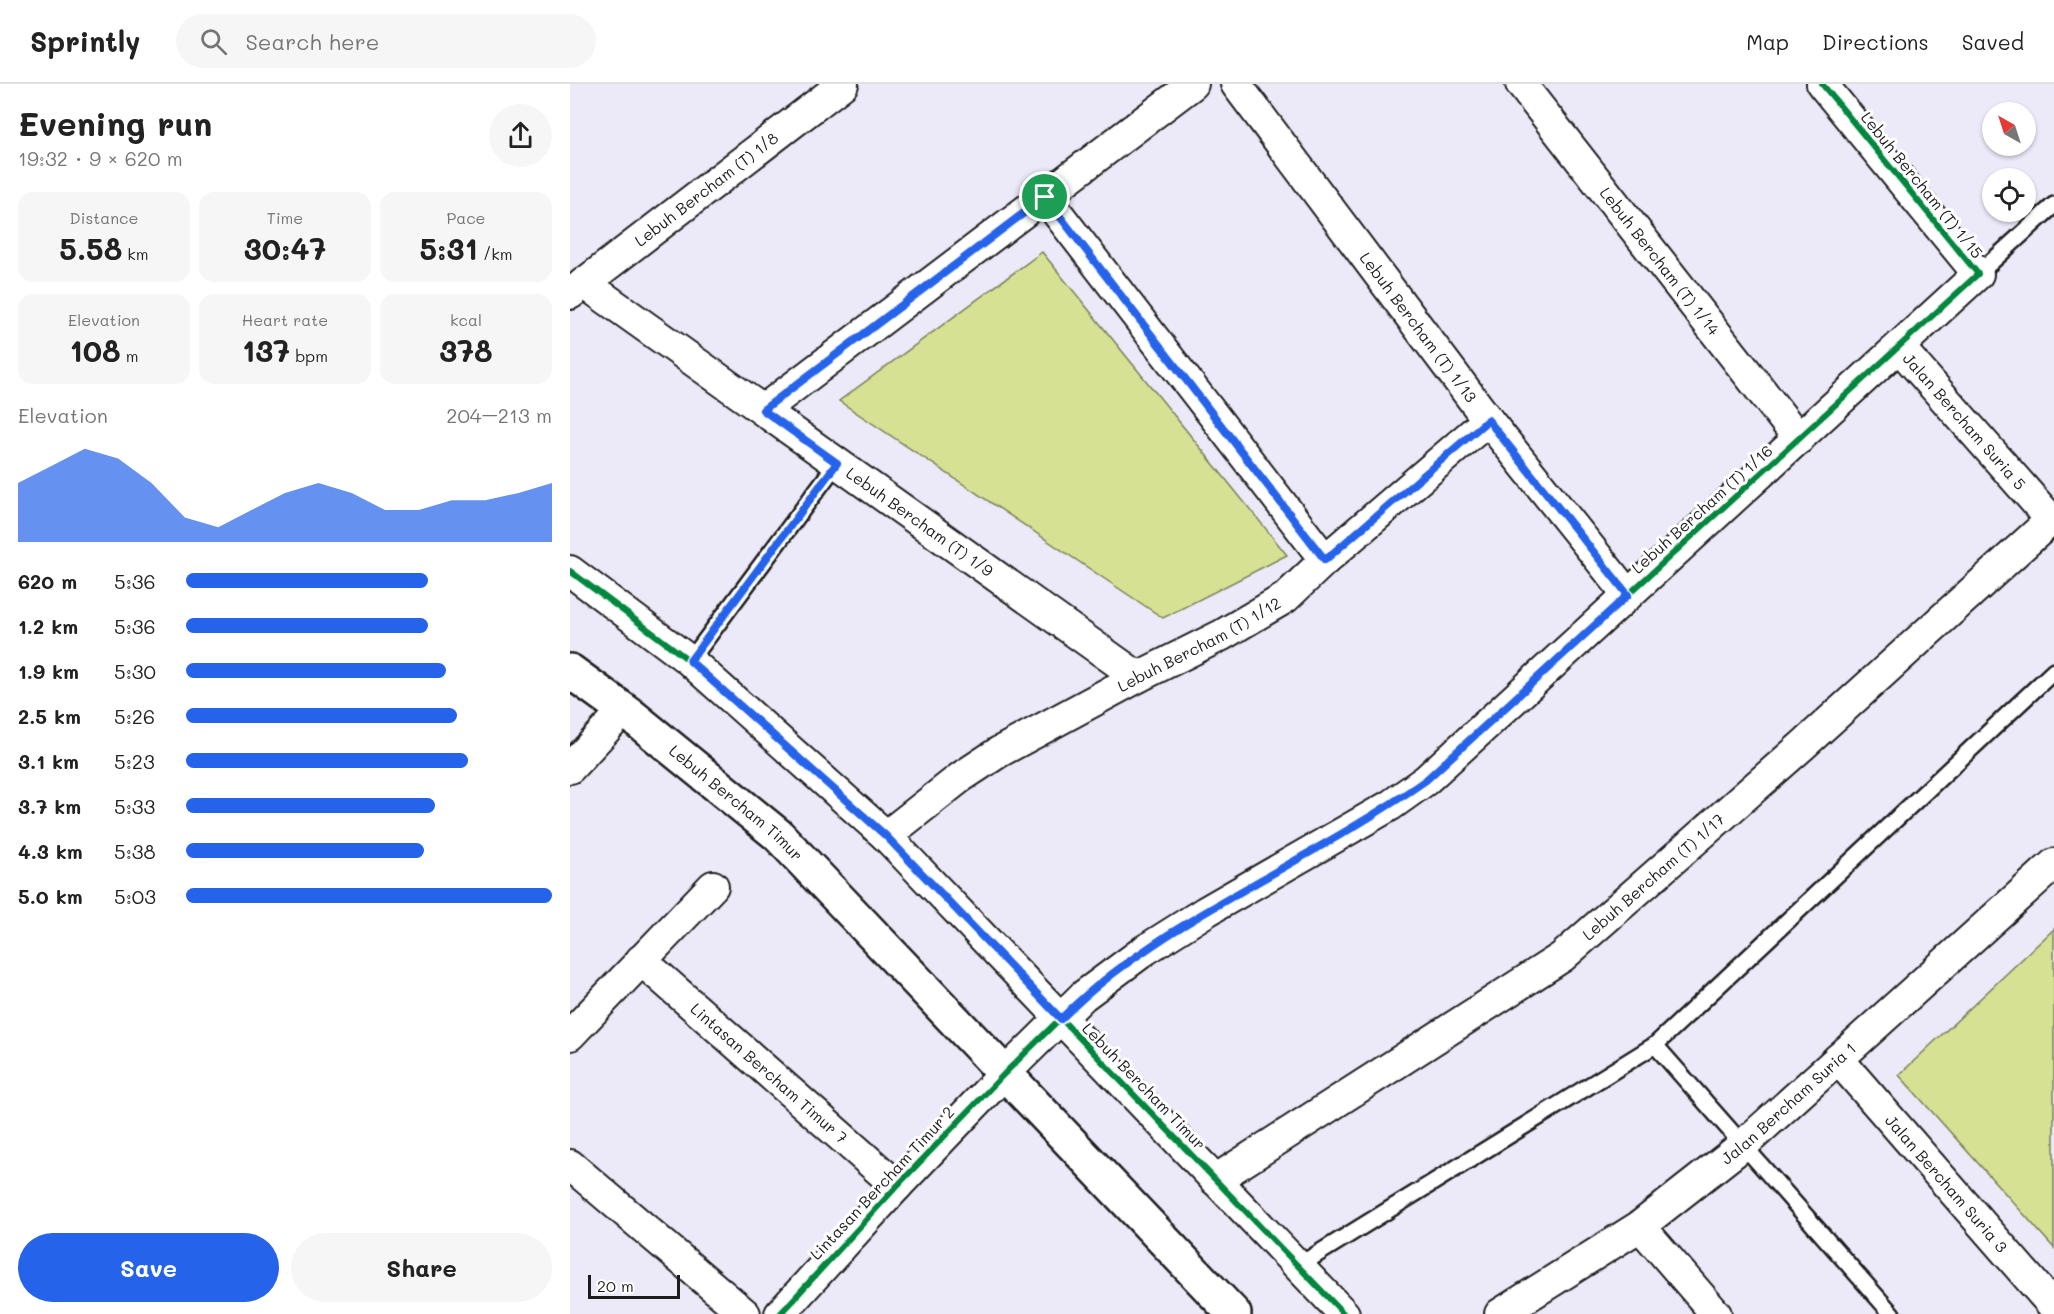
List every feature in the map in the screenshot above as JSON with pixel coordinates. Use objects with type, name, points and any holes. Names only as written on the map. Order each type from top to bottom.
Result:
[{"type":"street","name":"Lebuh Bercham (T) 1/8","points":[[577,289],[843,84]]},
{"type":"street","points":[[763,410],[1193,84]]},
{"type":"street","name":"Lebuh Bercham (T) 1/13","points":[[1236,84],[1488,420],[1628,595]]},
{"type":"street","name":"Lebuh Bercham (T) 1/14","points":[[1521,84],[1799,439]]},
{"type":"street","name":"Lebuh Bercham (T) 1/15","points":[[1822,84],[1978,274]]},
{"type":"street","points":[[1045,197],[1325,560]]},
{"type":"street","name":"Lebuh Bercham (T) 1/16","points":[[1005,1073],[1083,996],[1145,950],[1205,912],[1391,805],[1426,780],[1978,274]]},
{"type":"street","name":"Lebuh Bercham (T) 1/9","points":[[577,289],[763,410],[1138,677]]},
{"type":"street","name":"Jalan Bercham Suria 5","points":[[1899,347],[2053,521]]},
{"type":"street","name":"Lebuh Bercham (T) 1/12","points":[[886,836],[961,777],[999,752],[1285,598],[1325,560],[1488,420]]},
{"type":"street","name":"Lebuh Bercham (T) 1/17","points":[[1215,1180],[1562,957],[2053,521]]},
{"type":"street","name":"Lebuh Bercham Timur","points":[[570,571],[690,661],[886,836],[1344,1314]]},
{"type":"street","name":"Lebuh Bercham Timur","points":[[570,671],[624,710],[778,835],[1234,1314]]},
{"type":"street","points":[[570,768],[624,710]]},
{"type":"street","name":"Jalan Bercham Suria 1","points":[[1500,1314],[1529,1302],[1640,1226],[1742,1146],[1838,1059],[2050,875]]},
{"type":"street","points":[[570,1035],[713,886]]},
{"type":"street","name":"Lintasan Bercham Timur 7","points":[[641,960],[897,1185]]},
{"type":"street","name":"Jalan Bercham Suria 3","points":[[1838,1059],[2054,1307]]},
{"type":"street","name":"Lintasan Bercham Timur 2","points":[[780,1314],[897,1185],[1005,1073]]},
{"type":"street","points":[[570,1165],[745,1314]]},
{"type":"street","points":[[1640,1226],[1716,1314]]},
{"type":"lane","points":[[1978,274],[2054,205]]},
{"type":"lane","points":[[690,661],[837,463]]},
{"type":"lane","points":[[1298,1266],[1655,1045],[2054,671]]},
{"type":"lane","points":[[1655,1045],[1892,1314]]},
{"type":"green space","points":[[1042,252],[1287,555],[1163,618],[839,401]]},
{"type":"green space","points":[[2054,929],[2054,1248],[1899,1075]]},
{"type":"cycle path","points":[[780,1314],[897,1186],[1005,1073],[1083,996],[1145,950],[1205,912],[1391,805],[1426,780],[1978,274],[1822,84]]},
{"type":"cycle path","points":[[570,571],[690,661],[886,836],[1344,1314]]},
{"type":"route","points":[[1045,197],[1325,560],[1488,420],[1628,595],[1426,780],[1391,805],[1205,912],[1145,950],[1083,996],[1061,1019],[886,836],[690,661],[837,463],[763,410],[1045,197]]}]
